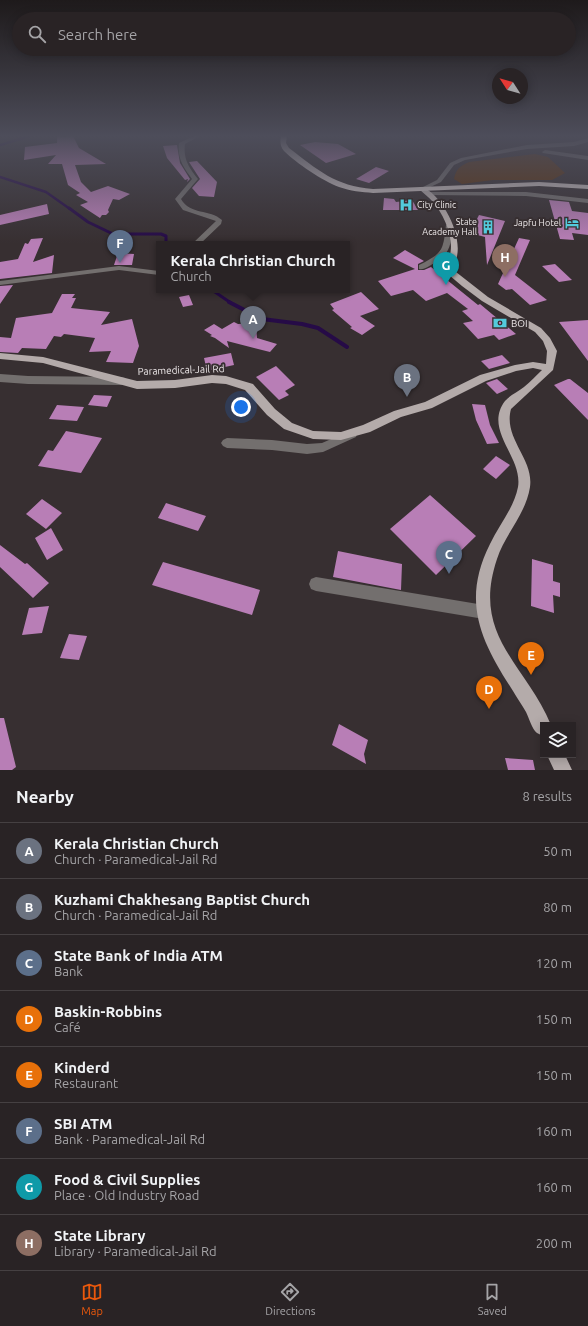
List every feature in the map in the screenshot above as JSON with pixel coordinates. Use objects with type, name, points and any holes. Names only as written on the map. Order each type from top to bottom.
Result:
[{"type":"highway","points":[[317,172],[339,185],[352,189],[372,191],[426,192],[539,184],[588,187]]},
{"type":"main road","points":[[426,192],[443,211],[449,225],[455,247],[454,256],[450,264],[452,273],[486,299],[538,330],[547,340],[552,351],[550,368],[528,389],[512,400],[506,409],[503,418],[508,437],[522,464],[525,484],[522,498],[490,558],[482,586],[484,620],[494,647],[540,722]]},
{"type":"main road","name":"Paramedical-Jail Rd","points":[[0,356],[43,360],[137,385],[226,380],[249,387],[271,412],[288,426],[312,434],[341,436],[366,429],[398,414],[428,405],[458,389],[489,376],[515,368],[533,365],[550,368]]},
{"type":"main road","points":[[557,758],[563,770]]},
{"type":"street","points":[[189,172],[195,179],[178,199],[180,205],[186,209],[214,217],[219,220],[219,223],[199,241]]},
{"type":"street","points":[[426,192],[439,181],[446,172]]},
{"type":"street","points":[[426,192],[526,194],[588,201]]},
{"type":"street","points":[[422,267],[439,258],[443,253],[448,243],[449,225]]},
{"type":"street","points":[[0,283],[112,268],[156,273]]},
{"type":"street","points":[[0,378],[125,382]]},
{"type":"street","points":[[227,443],[314,448],[328,445],[355,432]]},
{"type":"street","points":[[316,584],[484,612]]},
{"type":"shaded area","points":[[456,173],[565,173],[552,180],[493,180],[462,184],[454,179]]},
{"type":"building","points":[[64,172],[77,172],[81,182],[91,192],[108,186],[130,194],[119,200],[113,199],[108,210],[109,212],[106,215],[102,215],[100,218],[80,205],[88,202],[76,195],[80,193],[68,185]]},
{"type":"building","points":[[178,172],[186,172],[190,179],[187,182],[188,179],[185,180]]},
{"type":"building","points":[[195,172],[207,172],[217,182],[214,197],[199,196],[192,188],[200,179]]},
{"type":"building","points":[[368,172],[387,172],[369,183],[356,179]]},
{"type":"building","points":[[384,198],[394,199],[396,202],[412,200],[418,210],[383,210]]},
{"type":"building","name":"Japfu Hotel","points":[[549,200],[569,202],[572,211],[588,213],[588,235],[572,233],[574,240],[560,239]]},
{"type":"building","points":[[47,204],[49,214],[0,225],[0,215]]},
{"type":"building","name":"State Academy Hall","points":[[479,215],[505,221],[487,265],[485,237],[470,233]]},
{"type":"building","points":[[43,238],[33,262],[54,255],[52,273],[0,279],[0,262],[18,259],[25,243],[28,244],[31,239]]},
{"type":"building","points":[[519,238],[530,240],[515,275],[547,300],[530,305],[512,289],[506,290],[498,284]]},
{"type":"building","points":[[405,250],[424,261],[418,264],[418,270],[424,270],[431,267],[478,305],[480,304],[516,334],[499,340],[494,335],[478,339],[463,323],[473,321],[462,311],[468,309],[447,293],[426,301],[413,290],[391,296],[378,281],[415,269],[393,258]]},
{"type":"building","points":[[118,253],[134,254],[132,265],[114,265]]},
{"type":"building","points":[[555,264],[572,280],[559,282],[542,266]]},
{"type":"building","points":[[13,285],[0,304],[0,286]]},
{"type":"building","points":[[361,292],[379,309],[360,316],[375,326],[362,335],[350,328],[352,327],[332,310],[334,309],[330,304]]},
{"type":"building","points":[[62,294],[75,294],[72,298],[76,298],[71,308],[110,312],[101,325],[132,319],[139,346],[133,363],[106,362],[111,351],[89,352],[95,338],[64,334],[61,337],[54,336],[46,349],[22,348],[18,353],[0,352],[0,337],[11,338],[16,318],[52,313]]},
{"type":"building","points":[[189,295],[193,305],[183,307],[179,297]]},
{"type":"building","points":[[588,320],[588,361],[559,322]]},
{"type":"building","points":[[234,322],[238,324],[256,323],[257,338],[277,344],[270,352],[227,341],[229,348],[210,336],[212,335],[204,330],[214,324],[222,329]]},
{"type":"building","points":[[231,353],[234,365],[207,371],[204,358]]},
{"type":"building","points":[[502,355],[510,363],[489,369],[481,361]]},
{"type":"building","points":[[276,366],[295,385],[285,391],[289,395],[279,400],[256,377]]},
{"type":"building","points":[[497,379],[508,389],[497,394],[486,383]]},
{"type":"building","points":[[568,379],[588,393],[588,420],[554,385]]},
{"type":"building","points":[[94,395],[112,396],[107,407],[88,405]]},
{"type":"building","points":[[472,404],[485,405],[490,425],[499,443],[487,444],[476,420]]},
{"type":"building","points":[[57,405],[84,407],[77,421],[49,419]]},
{"type":"building","points":[[66,431],[102,438],[81,473],[38,466],[48,450],[53,451]]},
{"type":"building","points":[[496,456],[510,465],[496,479],[483,469]]},
{"type":"building","points":[[430,495],[476,536],[436,575],[390,529]]},
{"type":"building","points":[[42,499],[62,513],[46,529],[26,514]]},
{"type":"building","points":[[166,503],[206,516],[198,531],[158,518]]},
{"type":"building","points":[[51,528],[63,550],[47,560],[35,538]]},
{"type":"building","points":[[0,545],[25,564],[27,563],[49,583],[33,598],[0,567]]},
{"type":"building","points":[[338,551],[402,564],[401,590],[333,577]]},
{"type":"building","points":[[532,559],[553,565],[553,581],[560,583],[560,597],[553,595],[554,613],[531,606]]},
{"type":"building","points":[[163,562],[260,590],[252,615],[152,585]]},
{"type":"building","points":[[49,606],[42,633],[22,635],[29,608]]},
{"type":"building","points":[[69,634],[87,636],[79,660],[60,658]]},
{"type":"building","points":[[0,718],[4,718],[16,767],[12,770],[0,770]]},
{"type":"building","points":[[339,724],[368,740],[364,754],[366,764],[332,745]]},
{"type":"building","points":[[505,758],[533,760],[535,770],[508,770]]},
{"type":"waterway","points":[[0,177],[46,192],[70,209]]},
{"type":"waterway","points":[[69,208],[88,222],[113,234],[161,234],[166,236],[166,241]]},
{"type":"waterway","points":[[216,293],[231,303]]},
{"type":"waterway","points":[[229,302],[262,319],[302,324],[318,328],[347,347]]},
{"type":"place","name":"City Clinic","points":[[406,205]]},
{"type":"place","name":"Japfu Hotel","points":[[572,223]]},
{"type":"place","name":"State Academy Hall","points":[[488,227]]},
{"type":"place","name":"SBI ATM","points":[[120,263]]},
{"type":"place","name":"State Library","points":[[505,277]]},
{"type":"place","name":"Food & Civil Supplies","points":[[446,285]]},
{"type":"place","name":"BOI","points":[[500,323]]},
{"type":"place","name":"Kerala Christian Church","points":[[253,339]]},
{"type":"place","name":"Kuzhami Chakhesang Baptist Church","points":[[407,397]]},
{"type":"place","name":"State Bank of India ATM","points":[[449,574]]},
{"type":"place","name":"Kinderd","points":[[531,675]]},
{"type":"place","name":"Baskin-Robbins","points":[[489,709]]}]
